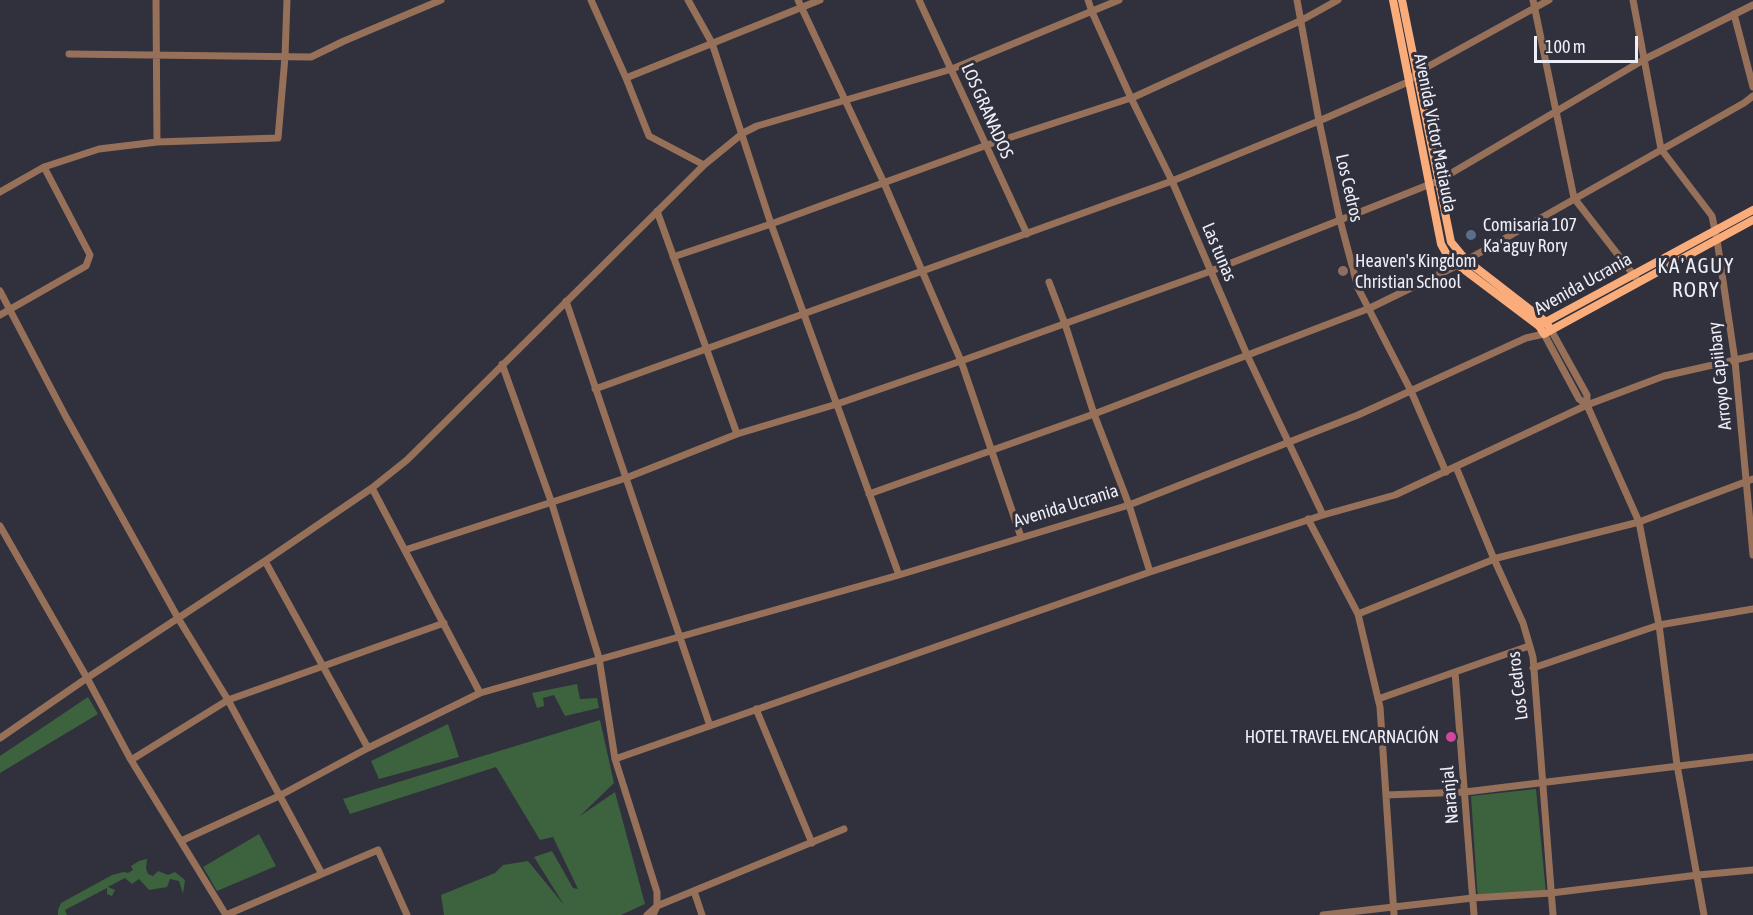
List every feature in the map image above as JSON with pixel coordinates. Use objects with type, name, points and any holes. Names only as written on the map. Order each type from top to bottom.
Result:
[{"type":"main road","name":"Avenida Victor Matiauda","points":[[1393,0],[1408,82],[1450,242],[1462,262],[1545,328]]},
{"type":"main road","name":"Avenida Victor Matiauda","points":[[1402,0],[1418,72],[1433,183]]},
{"type":"main road","name":"Avenida Ucrania","points":[[1636,279],[1753,210]]},
{"type":"main road","name":"Avenida Ucrania","points":[[1545,328],[1753,220]]},
{"type":"street","points":[[156,0],[158,142]]},
{"type":"street","points":[[0,192],[44,167],[99,149],[158,142],[278,138],[288,0]]},
{"type":"street","points":[[69,54],[312,57],[441,0]]},
{"type":"street","points":[[591,0],[649,136],[704,165]]},
{"type":"street","points":[[688,0],[712,43],[771,224],[899,574]]},
{"type":"street","points":[[626,78],[800,4],[820,0]]},
{"type":"street","name":"LOS GRANADOS","points":[[919,0],[1027,234]]},
{"type":"street","name":"Las tunas","points":[[1088,0],[1131,98],[1172,181],[1248,355],[1323,514]]},
{"type":"street","points":[[0,738],[372,488],[407,460],[704,165],[743,133],[758,126],[952,69],[1119,0]]},
{"type":"street","name":"Los Cedros","points":[[1297,0],[1319,121],[1340,220],[1358,288],[1411,391],[1446,472]]},
{"type":"street","points":[[674,256],[771,224],[987,145],[1131,98],[1302,20],[1338,0]]},
{"type":"street","points":[[595,389],[1172,181],[1408,82],[1418,72],[1534,4],[1549,0]]},
{"type":"street","name":"Arroyo Capiibary","points":[[1632,0],[1661,149],[1712,216],[1735,361],[1749,481],[1753,555]]},
{"type":"street","points":[[800,4],[884,183],[961,361],[1021,537]]},
{"type":"street","points":[[1534,4],[1574,198],[1636,279]]},
{"type":"street","points":[[405,550],[626,478],[736,434],[837,404],[1211,272],[1433,183],[1645,59],[1753,5]]},
{"type":"street","points":[[1734,14],[1753,87]]},
{"type":"street","points":[[869,494],[1094,414],[1370,308],[1462,262],[1753,96]]},
{"type":"street","points":[[0,315],[86,266],[90,255],[44,167]]},
{"type":"street","points":[[657,211],[736,434]]},
{"type":"street","points":[[1049,282],[1094,414],[1129,505],[1150,572]]},
{"type":"street","points":[[0,291],[66,417],[178,618],[228,700],[322,874]]},
{"type":"street","points":[[566,301],[710,726]]},
{"type":"street","points":[[1545,328],[1587,395],[1587,405],[1640,522],[1659,625],[1677,765],[1704,915]]},
{"type":"street","name":"Avenida Ucrania","points":[[181,841],[279,796],[368,748],[480,693],[899,574],[1129,505],[1358,415],[1545,328]]},
{"type":"street","points":[[615,759],[1150,572],[1323,514],[1395,495],[1587,405],[1664,376],[1753,356]]},
{"type":"street","points":[[502,364],[551,501],[599,658],[615,759],[657,892],[657,906],[653,915]]},
{"type":"street","name":"Los Cedros","points":[[1456,467],[1523,623],[1529,646],[1533,668],[1553,915]]},
{"type":"street","points":[[1358,614],[1494,559],[1640,522],[1749,481]]},
{"type":"street","points":[[372,488],[480,693]]},
{"type":"street","points":[[1308,519],[1358,614],[1378,699],[1394,911]]},
{"type":"street","points":[[0,526],[131,760],[226,915],[378,850],[407,915]]},
{"type":"street","points":[[265,561],[368,748]]},
{"type":"street","points":[[1533,668],[1659,625],[1753,609]]},
{"type":"street","points":[[131,760],[228,700],[444,623]]},
{"type":"street","points":[[1378,699],[1529,646]]},
{"type":"street","name":"Naranjal","points":[[1455,672],[1474,915]]},
{"type":"street","points":[[756,709],[812,843]]},
{"type":"street","points":[[1386,795],[1465,792],[1753,757]]},
{"type":"street","points":[[647,915],[657,906],[844,829]]},
{"type":"street","points":[[1323,915],[1394,911],[1473,898],[1551,893],[1698,874],[1753,870]]},
{"type":"street","points":[[694,891],[702,915]]},
{"type":"green space","points":[[577,684],[580,699],[597,698],[599,708],[565,716],[554,695],[543,698],[544,706],[537,708],[532,693]]},
{"type":"green space","points":[[88,697],[98,714],[0,773],[0,756]]},
{"type":"green space","points":[[600,720],[614,783],[580,816],[615,792],[645,904],[621,915],[444,915],[441,895],[495,873],[503,865],[528,861],[564,905],[534,857],[552,851],[573,888],[578,889],[553,837],[540,840],[496,767],[350,814],[343,799]]},
{"type":"green space","points":[[448,724],[459,757],[379,779],[371,761]]},
{"type":"green space","points":[[1536,789],[1546,893],[1478,901],[1471,796]]},
{"type":"green space","points":[[259,834],[276,866],[217,891],[203,867]]},
{"type":"green space","points":[[147,859],[148,874],[153,876],[158,871],[168,875],[175,872],[185,880],[183,894],[179,881],[170,879],[167,887],[149,890],[139,879],[132,884],[125,878],[108,887],[115,890],[112,896],[107,894],[107,888],[65,910],[67,915],[58,915],[61,903],[112,875],[128,873],[133,870],[131,866]]},
{"type":"place","name":"Comisaría 107 Ka'aguy Rory","points":[[1471,235]]},
{"type":"place","name":"Heaven's Kingdom Christian School","points":[[1343,271]]},
{"type":"place","name":"HOTEL TRAVEL ENCARNACIÓN","points":[[1451,737]]},
{"type":"district","name":"KA'AGUY RORY","points":[[1696,278]]}]
